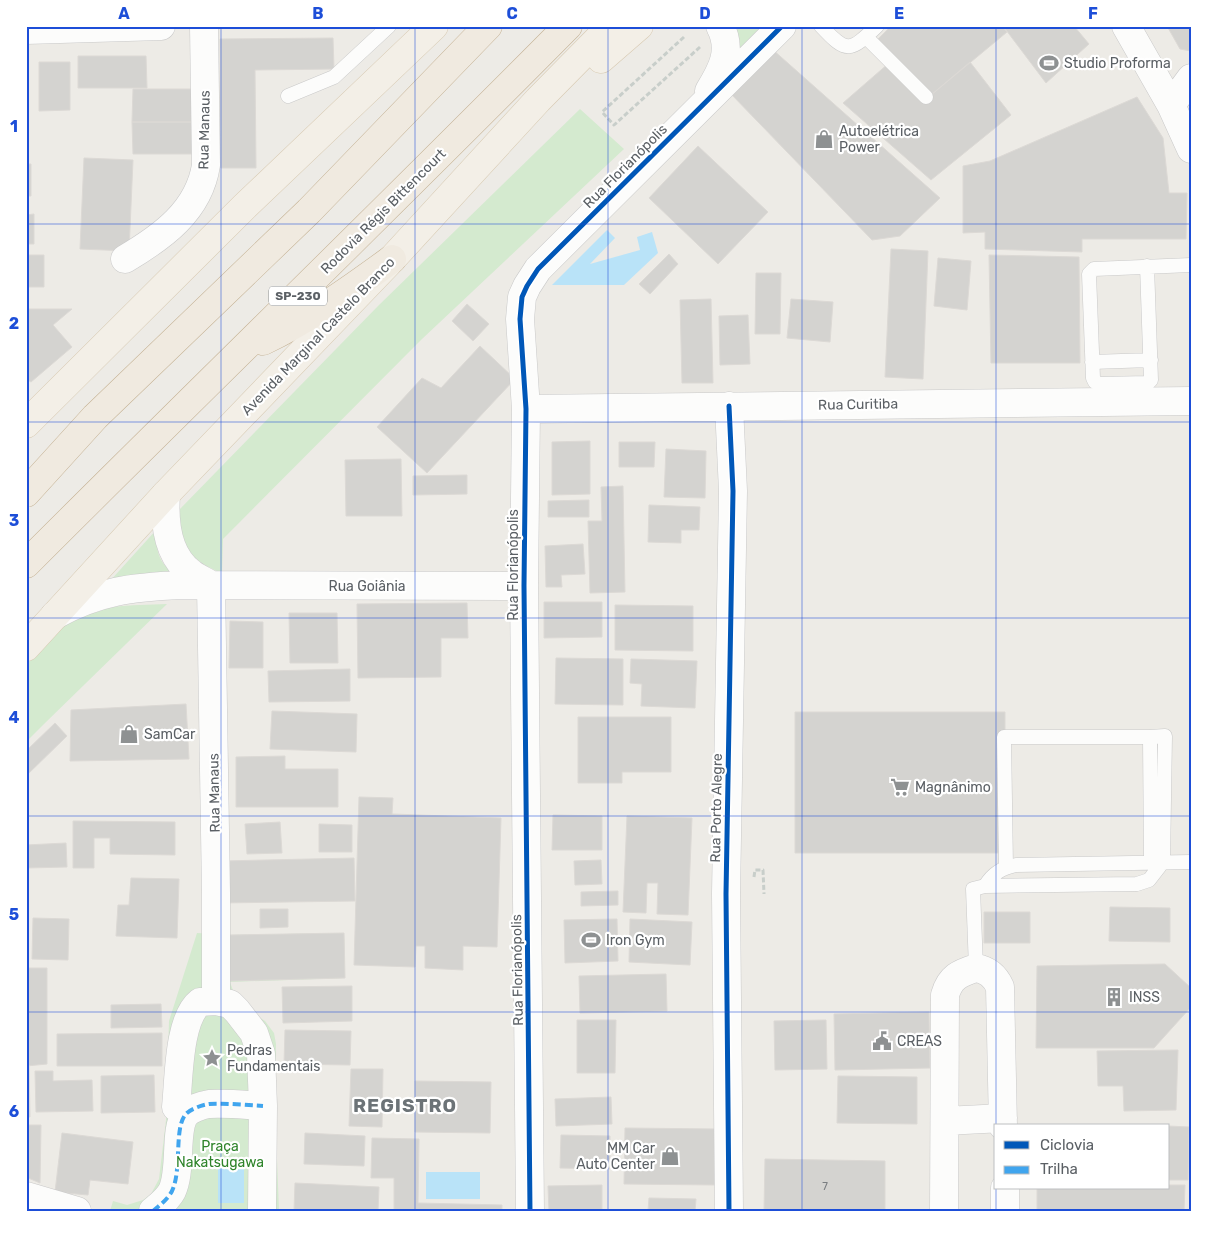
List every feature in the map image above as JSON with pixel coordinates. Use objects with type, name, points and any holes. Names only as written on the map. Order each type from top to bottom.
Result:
[{"type":"highway","points":[[26,493],[95,417],[309,210],[488,26]]},
{"type":"highway","name":"Rodovia Régis Bittencourt","points":[[26,564],[401,194],[568,26]]},
{"type":"highway","points":[[238,354],[305,319],[350,290],[392,259]]},
{"type":"highway","points":[[26,471],[95,417]]},
{"type":"main road","points":[[26,424],[244,207],[434,26]]},
{"type":"main road","name":"Avenida Marginal Castelo Branco","points":[[26,647],[166,494],[392,259],[538,100],[611,26]]},
{"type":"main road","points":[[538,100],[567,89],[639,26]]},
{"type":"street","points":[[26,30],[161,26]]},
{"type":"street","name":"Rua Manaus","points":[[125,259],[155,241],[177,222],[198,192],[204,179],[206,165],[204,26]]},
{"type":"street","points":[[698,110],[724,63],[726,40],[720,26]]},
{"type":"street","name":"Rua Florianópolis","points":[[530,1211],[524,586],[526,408],[520,319],[522,298],[529,282],[538,269],[782,26]]},
{"type":"street","points":[[1126,26],[1171,105],[1191,149]]},
{"type":"street","points":[[1171,105],[1191,78]]},
{"type":"street","name":"Rua Curitiba","points":[[526,408],[1191,401]]},
{"type":"street","name":"Rua Porto Alegre","points":[[729,406],[733,491],[726,894],[729,1211]]},
{"type":"street","points":[[166,494],[165,519],[173,551],[180,563],[190,573],[211,586]]},
{"type":"street","name":"Rua Goiânia","points":[[52,617],[99,595],[152,586],[524,586]]},
{"type":"street","name":"Rua Manaus","points":[[211,586],[216,1001]]},
{"type":"street","points":[[944,1211],[945,994],[947,986],[956,975],[976,968],[991,974],[997,980],[1000,987],[1003,1122],[945,1121]]},
{"type":"street","points":[[176,1107],[185,1026],[191,1012],[200,1002],[216,1001],[230,1004],[248,1024],[258,1042],[261,1054],[264,1106],[262,1211]]},
{"type":"street","points":[[153,1211],[165,1201],[172,1191],[178,1168],[180,1126],[185,1115],[194,1108],[208,1104],[264,1106]]},
{"type":"street","points":[[34,1201],[77,1211]]},
{"type":"lane","points":[[288,96],[334,77],[389,26]]},
{"type":"lane","points":[[821,26],[838,44],[846,46],[855,46],[877,26]]},
{"type":"lane","points":[[866,38],[926,97]]},
{"type":"lane","points":[[1147,266],[1152,375],[1148,383],[1100,384],[1095,382],[1092,378],[1089,274],[1094,269],[1147,266],[1191,265]]},
{"type":"lane","points":[[1092,362],[1151,360]]},
{"type":"lane","points":[[976,968],[973,890],[985,886],[1137,884],[1149,880],[1157,862],[1165,736],[1004,737],[1006,867]]},
{"type":"lane","points":[[985,886],[994,874],[1006,867],[1027,864],[1191,862]]},
{"type":"path","points":[[684,37],[602,112],[614,125],[700,46]]},
{"type":"green space","points":[[730,26],[777,26],[732,58]]},
{"type":"green space","points":[[580,109],[624,149],[422,339],[223,539],[222,573],[194,557],[184,542],[179,522],[179,510],[378,306]]},
{"type":"green space","points":[[157,529],[157,545],[160,557],[167,568],[180,578],[109,582]]},
{"type":"green space","points":[[167,604],[26,742],[26,662],[52,633],[73,618],[98,609]]},
{"type":"green space","name":"Praça Nakatsugawa","points":[[197,933],[229,935],[344,933],[345,978],[230,982],[237,1002],[265,1021],[274,1033],[276,1044],[275,1106],[279,1211],[110,1211],[113,1201],[127,1205],[143,1200],[151,1194],[159,1179],[166,1120],[169,1021]]},
{"type":"water","points":[[607,230],[615,238],[590,264],[640,250],[637,237],[652,232],[658,253],[624,285],[552,285]]},
{"type":"water","points":[[218,1160],[244,1160],[244,1203],[218,1203]]},
{"type":"water","points":[[426,1172],[480,1172],[480,1199],[426,1199]]},
{"type":"building","points":[[891,26],[1002,26],[1007,32],[930,96],[876,41]]},
{"type":"building","name":"Studio Proforma","points":[[1003,26],[1074,26],[1089,44],[1046,83]]},
{"type":"building","points":[[1167,26],[1191,26],[1191,51],[1180,49]]},
{"type":"building","points":[[333,38],[334,69],[255,70],[256,168],[221,168],[220,39]]},
{"type":"building","name":"Autoelétrica Power","points":[[772,49],[940,198],[900,236],[872,240],[731,94]]},
{"type":"building","points":[[78,56],[146,56],[147,88],[78,88]]},
{"type":"building","points":[[39,62],[70,62],[70,110],[39,111]]},
{"type":"building","points":[[970,62],[1011,115],[931,180],[843,103],[889,63],[925,100]]},
{"type":"building","points":[[133,89],[201,89],[201,122],[132,122]]},
{"type":"building","points":[[1137,97],[1163,138],[1169,193],[1187,193],[1186,239],[1082,239],[1082,252],[985,249],[985,232],[963,233],[963,166],[990,161]]},
{"type":"building","points":[[132,122],[201,122],[201,154],[133,154]]},
{"type":"building","points":[[698,146],[768,212],[718,264],[649,198]]},
{"type":"building","points":[[84,158],[133,160],[129,251],[80,249]]},
{"type":"building","points":[[26,164],[31,164],[31,196],[26,196]]},
{"type":"building","points":[[34,214],[34,244],[26,244],[26,215]]},
{"type":"building","points":[[891,249],[928,251],[923,379],[885,377]]},
{"type":"building","points":[[669,254],[678,264],[650,294],[639,284]]},
{"type":"building","points":[[26,255],[44,255],[44,287],[26,287]]},
{"type":"building","points":[[989,255],[1079,257],[1080,363],[991,363]]},
{"type":"building","points":[[938,258],[971,261],[967,310],[934,306]]},
{"type":"building","points":[[756,273],[781,273],[780,334],[755,334]]},
{"type":"building","points":[[711,299],[713,383],[682,383],[680,300]]},
{"type":"building","points":[[791,299],[833,302],[830,342],[787,338]]},
{"type":"building","points":[[467,304],[489,324],[473,341],[452,321]]},
{"type":"building","points":[[26,309],[72,309],[53,325],[72,347],[31,382],[26,379]]},
{"type":"building","points":[[748,315],[750,364],[720,365],[719,316]]},
{"type":"building","points":[[480,346],[515,379],[427,473],[377,427],[422,378],[441,388]]},
{"type":"building","points":[[590,441],[590,494],[552,495],[552,442]]},
{"type":"building","points":[[619,442],[655,442],[654,467],[619,467]]},
{"type":"building","points":[[666,449],[706,451],[705,498],[664,497]]},
{"type":"building","points":[[401,459],[402,516],[346,516],[345,460]]},
{"type":"building","points":[[467,475],[467,494],[413,495],[413,476]]},
{"type":"building","points":[[623,486],[625,592],[590,593],[588,521],[602,521],[601,487]]},
{"type":"building","points":[[589,500],[589,517],[548,517],[548,501]]},
{"type":"building","points":[[649,505],[700,507],[699,530],[681,530],[681,543],[648,542]]},
{"type":"building","points":[[583,544],[585,574],[561,575],[562,587],[546,587],[545,546]]},
{"type":"building","points":[[544,602],[602,602],[602,637],[544,638]]},
{"type":"building","points":[[467,603],[468,638],[441,638],[441,677],[358,678],[357,604]]},
{"type":"building","points":[[615,605],[693,606],[693,651],[615,650]]},
{"type":"building","points":[[289,613],[337,613],[338,663],[290,663]]},
{"type":"building","points":[[230,621],[263,622],[263,668],[229,668]]},
{"type":"building","points":[[556,658],[623,659],[623,705],[555,704]]},
{"type":"building","points":[[631,659],[697,661],[695,708],[641,706],[642,684],[630,683]]},
{"type":"building","points":[[350,669],[350,701],[269,702],[268,671]]},
{"type":"building","name":"SamCar","points":[[186,704],[189,759],[70,761],[71,710]]},
{"type":"building","points":[[272,711],[357,714],[356,752],[270,749]]},
{"type":"building","name":"Magnânimo","points":[[795,712],[1005,712],[1005,853],[795,853]]},
{"type":"building","points":[[578,717],[671,717],[671,772],[622,772],[622,783],[578,783]]},
{"type":"building","points":[[55,723],[67,736],[26,776],[26,751]]},
{"type":"building","points":[[285,756],[285,769],[338,769],[338,807],[236,807],[236,757]]},
{"type":"building","points":[[359,797],[393,798],[392,814],[501,818],[497,947],[463,946],[463,970],[425,968],[425,946],[416,946],[415,967],[354,965]]},
{"type":"building","points":[[553,815],[602,816],[602,850],[552,850]]},
{"type":"building","points":[[627,816],[692,818],[688,915],[657,914],[658,883],[647,883],[646,913],[623,912]]},
{"type":"building","points":[[73,821],[175,822],[175,855],[110,854],[110,838],[94,838],[94,868],[73,868]]},
{"type":"building","points":[[280,822],[282,853],[247,854],[245,824]]},
{"type":"building","points":[[319,824],[352,825],[352,852],[319,852]]},
{"type":"building","points":[[66,843],[67,867],[26,868],[26,845]]},
{"type":"building","points":[[354,858],[355,901],[222,903],[221,861]]},
{"type":"building","points":[[601,860],[602,884],[575,885],[574,861]]},
{"type":"building","points":[[131,878],[179,879],[177,938],[116,936],[118,905],[129,905]]},
{"type":"building","points":[[618,891],[618,905],[581,906],[581,892]]},
{"type":"building","points":[[1110,907],[1170,908],[1170,942],[1109,941]]},
{"type":"building","points":[[260,909],[288,909],[288,927],[260,928]]},
{"type":"building","points":[[984,912],[1030,912],[1030,943],[984,943]]},
{"type":"building","points":[[33,918],[69,919],[68,960],[32,959]]},
{"type":"building","name":"Iron Gym","points":[[617,919],[618,961],[565,963],[564,920]]},
{"type":"building","points":[[630,919],[692,922],[690,965],[629,962]]},
{"type":"building","points":[[344,933],[345,978],[230,981],[229,935]]},
{"type":"building","name":"INSS","points":[[1165,964],[1191,988],[1191,1007],[1154,1048],[1036,1048],[1037,966]]},
{"type":"building","points":[[26,968],[47,968],[47,1064],[26,1066]]},
{"type":"building","points":[[666,974],[667,1011],[580,1013],[579,976]]},
{"type":"building","points":[[352,986],[352,1021],[283,1023],[282,987]]},
{"type":"building","points":[[161,1004],[162,1027],[111,1028],[111,1005]]},
{"type":"building","name":"CREAS","points":[[929,1012],[930,1068],[835,1070],[834,1014]]},
{"type":"building","points":[[577,1020],[616,1020],[615,1073],[577,1073]]},
{"type":"building","points":[[826,1020],[827,1069],[775,1070],[774,1021]]},
{"type":"building","points":[[285,1030],[351,1031],[350,1065],[284,1064]]},
{"type":"building","points":[[162,1033],[162,1066],[57,1066],[57,1034]]},
{"type":"building","points":[[1178,1050],[1176,1110],[1124,1111],[1123,1086],[1098,1086],[1097,1051]]},
{"type":"building","points":[[26,1066],[29,1066],[30,1117],[26,1117]]},
{"type":"building","points":[[351,1069],[383,1069],[382,1127],[349,1126]]},
{"type":"building","points":[[35,1071],[53,1071],[53,1081],[92,1080],[93,1111],[36,1112]]},
{"type":"building","points":[[154,1075],[155,1112],[101,1113],[101,1076]]},
{"type":"building","points":[[838,1076],[917,1077],[917,1124],[837,1123]]},
{"type":"building","points":[[415,1081],[491,1082],[490,1133],[415,1132]]},
{"type":"building","points":[[611,1097],[612,1124],[556,1126],[555,1099]]},
{"type":"building","points":[[26,1125],[41,1125],[40,1183],[26,1177]]},
{"type":"building","points":[[1170,1126],[1189,1127],[1188,1180],[1170,1180]]},
{"type":"building","name":"MM Car Auto Center","points":[[625,1128],[716,1129],[716,1185],[624,1184]]},
{"type":"building","points":[[62,1133],[133,1142],[128,1184],[90,1180],[88,1195],[55,1192]]},
{"type":"building","points":[[305,1133],[365,1136],[364,1166],[304,1164]]},
{"type":"building","points":[[561,1135],[610,1136],[610,1169],[560,1168]]},
{"type":"building","points":[[372,1138],[419,1139],[418,1203],[502,1205],[502,1211],[394,1211],[394,1178],[371,1178]]},
{"type":"building","points":[[765,1159],[885,1161],[885,1211],[764,1211]]},
{"type":"building","points":[[295,1183],[379,1187],[378,1211],[294,1211]]},
{"type":"building","points":[[602,1185],[602,1211],[549,1211],[548,1186]]},
{"type":"building","points":[[1170,1185],[1185,1185],[1184,1211],[1037,1211],[1037,1190],[1170,1190]]},
{"type":"building","points":[[649,1198],[696,1199],[695,1211],[648,1211]]},
{"type":"marked path","points":[[153,1211],[172,1191],[177,1172],[180,1130],[187,1113],[209,1104],[263,1106]]},
{"type":"cycle path","points":[[530,1211],[524,586],[526,409],[520,319],[522,297],[538,269],[782,26]]},
{"type":"cycle path","points":[[729,406],[733,491],[726,894],[729,1211]]},
{"type":"place","name":"Studio Proforma","points":[[1049,63]]},
{"type":"place","name":"Autoelétrica Power","points":[[824,139]]},
{"type":"place","name":"SamCar","points":[[129,734]]},
{"type":"place","name":"Magnânimo","points":[[900,787]]},
{"type":"place","name":"Iron Gym","points":[[591,940]]},
{"type":"place","name":"INSS","points":[[1114,997]]},
{"type":"place","name":"CREAS","points":[[882,1041]]},
{"type":"place","name":"Pedras Fundamentais","points":[[212,1058]]},
{"type":"place","name":"MM Car Auto Center","points":[[670,1156]]},
{"type":"district","name":"REGISTRO","points":[[405,1105]]}]
